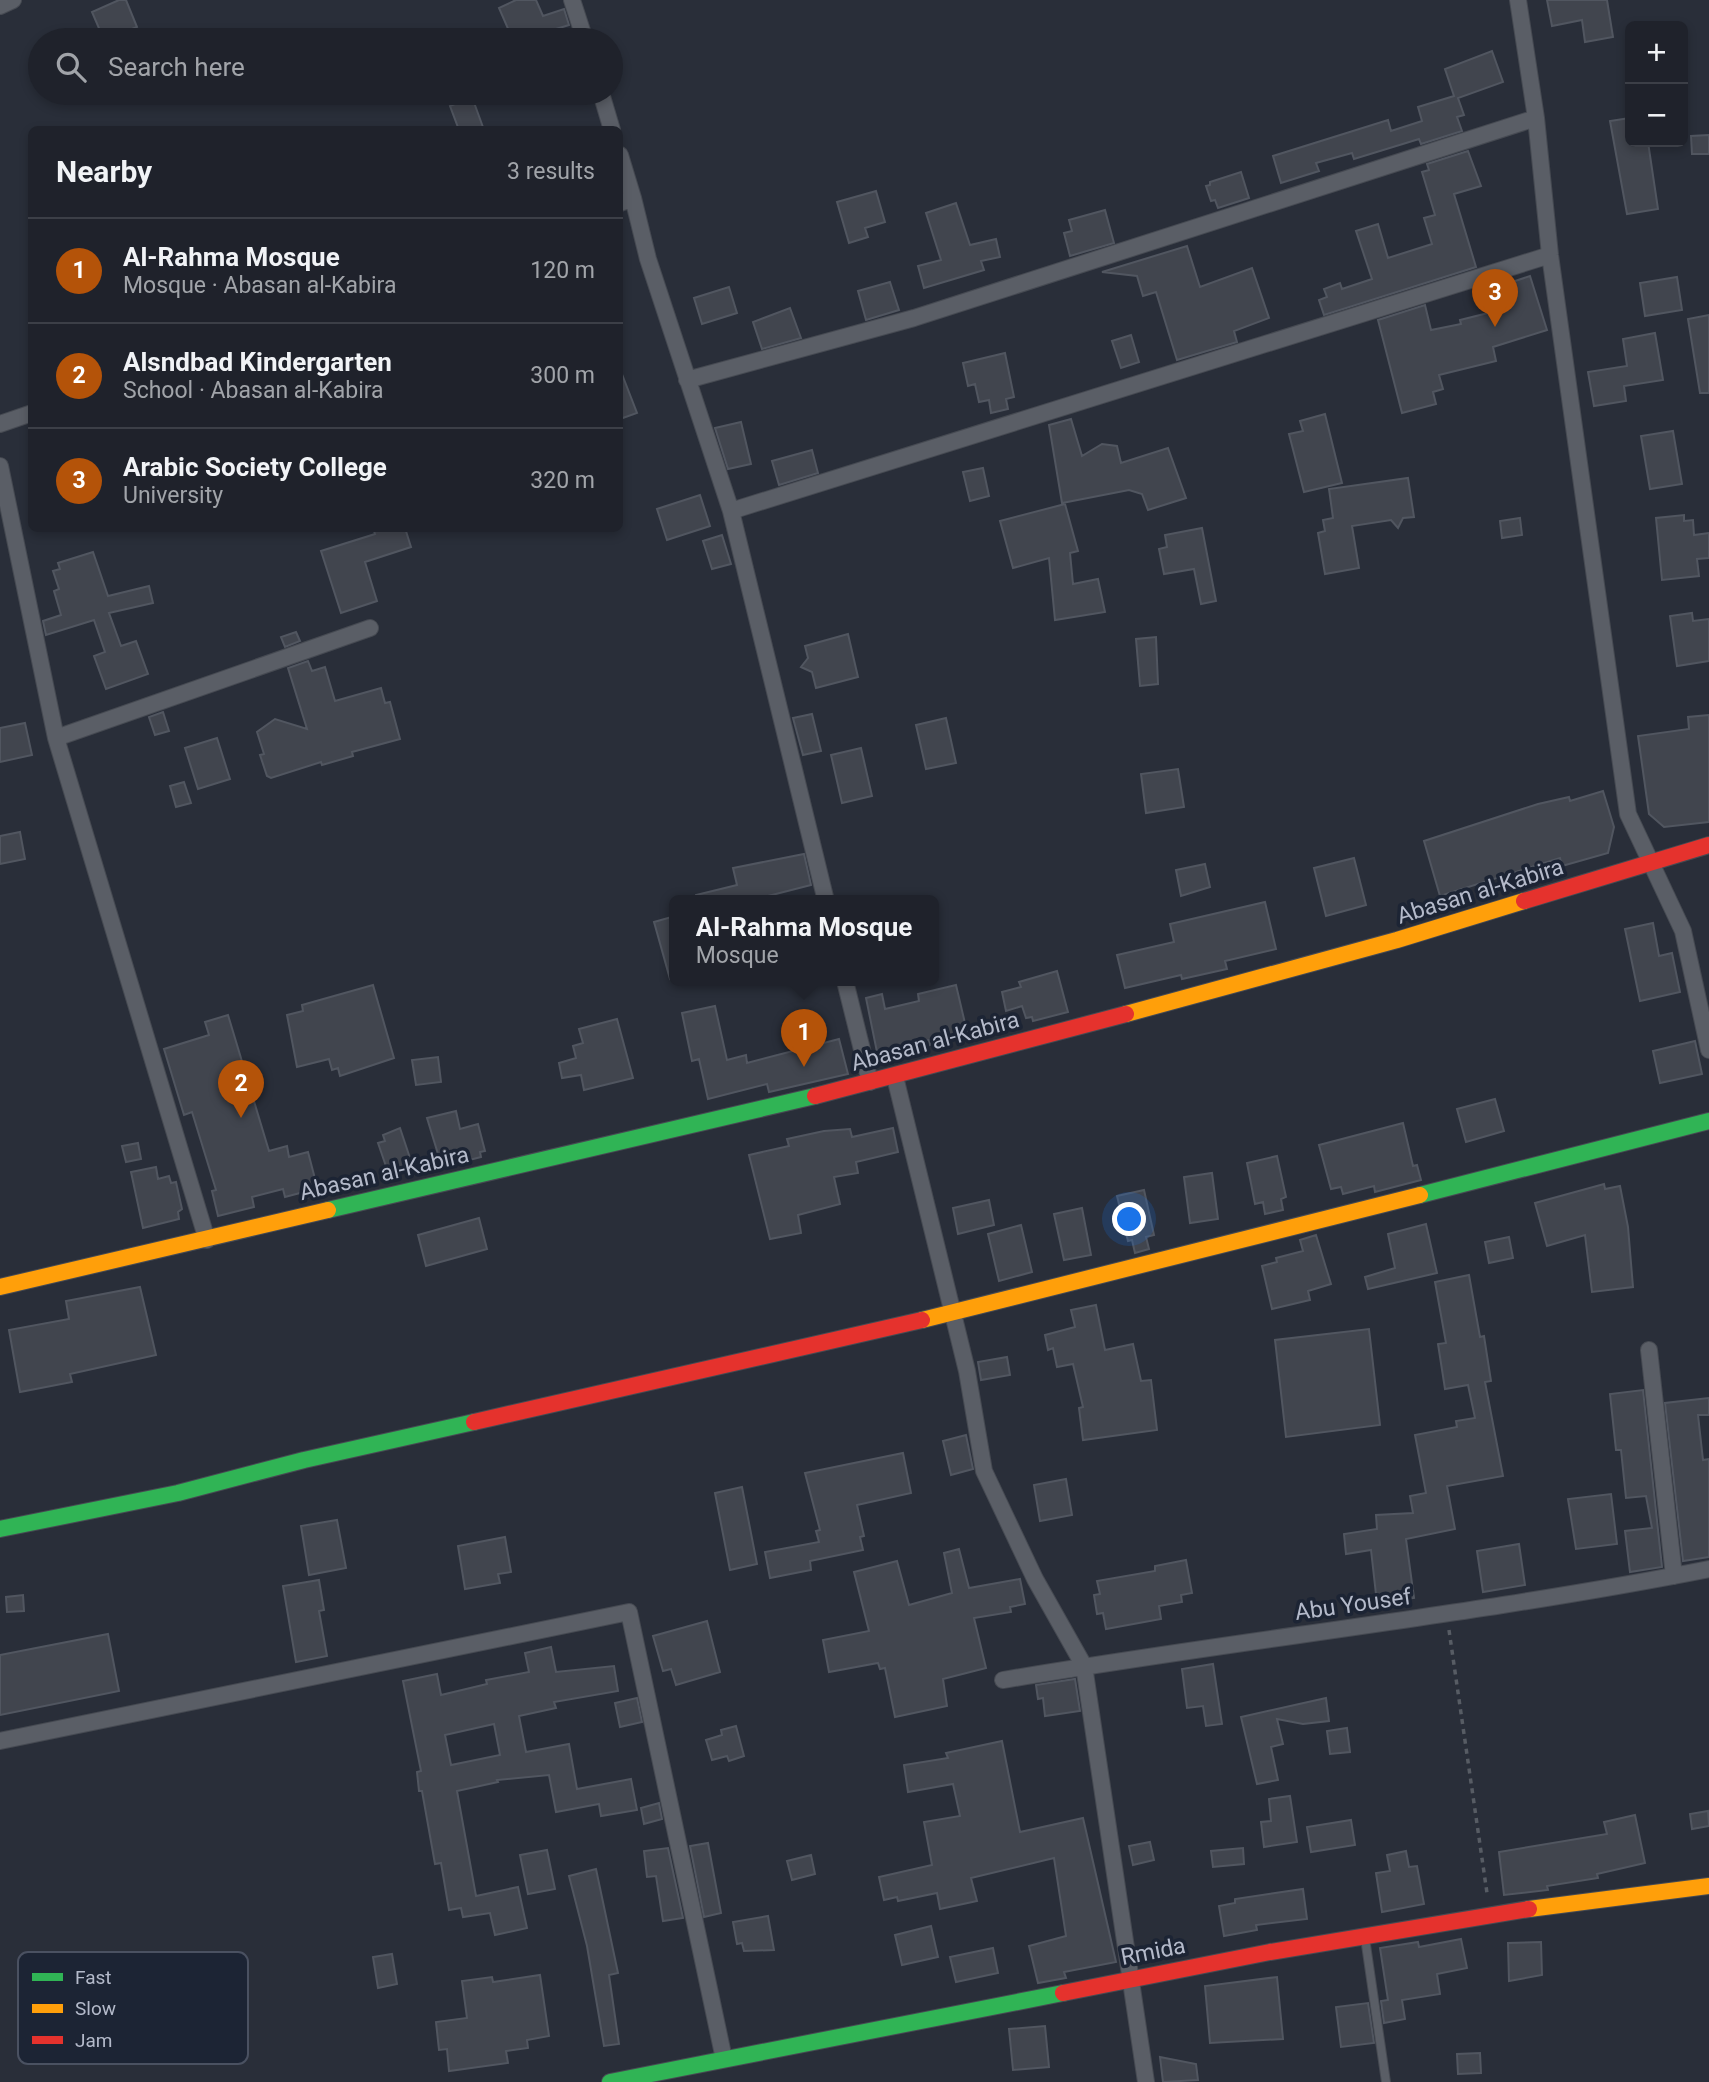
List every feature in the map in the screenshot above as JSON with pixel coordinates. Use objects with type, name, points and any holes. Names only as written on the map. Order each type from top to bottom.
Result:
[{"type":"street","points":[[0,6],[13,0]]},
{"type":"street","points":[[572,0],[581,28]]},
{"type":"street","points":[[1518,0],[1535,118],[1550,256],[1628,814],[1683,931],[1709,1050]]},
{"type":"street","points":[[605,105],[611,126]]},
{"type":"street","points":[[687,380],[914,318],[1535,118]]},
{"type":"street","points":[[623,178],[626,200],[731,511],[825,895]]},
{"type":"street","points":[[731,511],[1550,256]]},
{"type":"street","points":[[0,424],[28,414]]},
{"type":"street","points":[[0,466],[17,536],[56,738],[207,1240]]},
{"type":"street","points":[[0,541],[17,536]]},
{"type":"street","points":[[56,738],[370,628]]},
{"type":"street","name":"Abasan al-Kabira","points":[[0,1287],[658,1132],[736,1117],[895,1077],[1397,940],[1709,845]]},
{"type":"street","points":[[846,986],[870,1082]]},
{"type":"street","points":[[895,1077],[967,1371],[984,1471],[1035,1579],[1084,1666],[1146,2082]]},
{"type":"street","points":[[0,1529],[178,1493],[304,1460],[951,1314],[1709,1121]]},
{"type":"street","points":[[1649,1350],[1674,1576]]},
{"type":"street","name":"Abu Yousef","points":[[1003,1680],[1447,1614],[1709,1569]]},
{"type":"street","points":[[0,1741],[629,1612],[724,2059]]},
{"type":"street","name":"Rmida","points":[[610,2082],[1130,1978],[1365,1936],[1490,1914],[1709,1886]]},
{"type":"lane","points":[[1365,1936],[1386,2082]]},
{"type":"path","points":[[1447,1614],[1490,1914]]},
{"type":"building","points":[[119,0],[126,0],[137,27],[99,28],[92,12]]},
{"type":"building","points":[[516,0],[536,0],[543,16],[564,9],[569,25],[559,28],[508,28],[499,8]]},
{"type":"building","points":[[1547,0],[1607,0],[1613,37],[1585,42],[1582,20],[1552,26]]},
{"type":"building","points":[[1492,51],[1503,82],[1458,98],[1464,115],[1457,117],[1462,131],[1421,144],[1419,139],[1354,159],[1352,153],[1316,163],[1319,171],[1281,183],[1273,156],[1388,120],[1391,131],[1422,121],[1418,107],[1454,96],[1445,69]]},
{"type":"building","points":[[475,105],[483,126],[458,126],[450,106]]},
{"type":"building","points":[[1625,119],[1625,147],[1649,147],[1658,209],[1627,214],[1610,121]]},
{"type":"building","points":[[1709,135],[1709,154],[1692,154],[1691,136]]},
{"type":"building","points":[[1468,151],[1481,186],[1454,194],[1476,267],[1324,315],[1319,300],[1327,297],[1324,289],[1340,283],[1342,289],[1372,279],[1356,231],[1378,224],[1388,258],[1432,244],[1424,218],[1435,215],[1422,172],[1429,170],[1427,164]]},
{"type":"building","points":[[1241,172],[1249,198],[1218,208],[1215,200],[1211,201],[1206,186],[1210,185],[1210,182]]},
{"type":"building","points":[[876,191],[885,222],[865,228],[868,237],[849,243],[837,202]]},
{"type":"building","points":[[956,203],[970,245],[996,239],[1000,257],[981,261],[984,270],[924,288],[918,266],[941,260],[926,213]]},
{"type":"building","points":[[1105,210],[1114,243],[1070,256],[1064,233],[1072,231],[1069,220]]},
{"type":"building","points":[[1187,246],[1200,287],[1252,268],[1269,318],[1234,331],[1237,342],[1177,360],[1156,292],[1143,296],[1137,276],[1102,272]]},
{"type":"building","points":[[1530,276],[1547,330],[1493,347],[1496,361],[1439,375],[1443,389],[1433,392],[1436,404],[1402,413],[1378,320],[1425,305],[1431,330],[1461,324],[1460,320],[1488,313],[1482,292]]},
{"type":"building","points":[[1677,277],[1682,310],[1645,316],[1640,283]]},
{"type":"building","points":[[890,282],[899,310],[866,320],[858,291]]},
{"type":"building","points":[[729,287],[737,313],[702,324],[694,298]]},
{"type":"building","points":[[790,308],[801,338],[762,349],[753,322]]},
{"type":"building","points":[[1709,315],[1709,393],[1700,393],[1688,319]]},
{"type":"building","points":[[1655,333],[1663,380],[1624,386],[1626,401],[1594,406],[1588,372],[1627,366],[1623,339]]},
{"type":"building","points":[[1131,335],[1139,362],[1121,368],[1112,341]]},
{"type":"building","points":[[1005,353],[1014,397],[1006,399],[1008,409],[991,413],[989,400],[979,402],[975,384],[968,386],[963,363]]},
{"type":"building","points":[[623,377],[637,413],[623,418]]},
{"type":"building","points":[[1325,414],[1342,483],[1304,492],[1289,434],[1303,431],[1300,421]]},
{"type":"building","points":[[1071,419],[1082,456],[1102,444],[1117,446],[1121,463],[1168,448],[1186,498],[1148,510],[1142,494],[1129,490],[1062,503],[1049,425]]},
{"type":"building","points":[[741,422],[751,464],[728,469],[715,428]]},
{"type":"building","points":[[1673,431],[1682,484],[1650,489],[1641,436]]},
{"type":"building","points":[[812,450],[818,473],[779,485],[772,461]]},
{"type":"building","points":[[983,468],[989,496],[970,501],[963,472]]},
{"type":"building","points":[[1408,478],[1414,517],[1403,518],[1398,528],[1391,520],[1352,526],[1359,568],[1325,574],[1318,533],[1325,531],[1323,520],[1333,518],[1329,489]]},
{"type":"building","points":[[700,495],[710,526],[667,540],[657,509]]},
{"type":"building","points":[[1065,504],[1078,551],[1070,553],[1073,584],[1098,579],[1105,612],[1055,620],[1049,558],[1013,568],[1000,521]]},
{"type":"building","points":[[1684,515],[1684,521],[1693,520],[1694,535],[1709,533],[1709,558],[1697,559],[1699,576],[1662,580],[1656,518]]},
{"type":"building","points":[[1520,518],[1522,535],[1502,538],[1500,521]]},
{"type":"building","points":[[1202,528],[1216,601],[1201,604],[1194,569],[1164,574],[1159,549],[1167,547],[1165,535]]},
{"type":"building","points":[[374,532],[406,532],[411,547],[365,562],[377,601],[341,613],[321,551],[375,534]]},
{"type":"building","points":[[722,535],[731,564],[712,569],[703,541]]},
{"type":"building","points":[[93,552],[108,596],[149,586],[153,603],[109,613],[121,646],[136,641],[148,674],[106,689],[94,656],[105,652],[94,620],[46,635],[43,621],[61,615],[54,591],[59,589],[53,571],[60,569],[58,563]]},
{"type":"building","points":[[1692,613],[1693,621],[1709,619],[1709,661],[1677,666],[1670,616]]},
{"type":"building","points":[[296,632],[300,641],[285,647],[281,637]]},
{"type":"building","points":[[848,634],[858,677],[816,688],[812,672],[801,667],[808,658],[805,646]]},
{"type":"building","points":[[1156,637],[1158,684],[1140,686],[1136,639]]},
{"type":"building","points":[[308,661],[312,671],[325,667],[335,701],[381,688],[385,703],[390,702],[400,739],[352,752],[353,756],[322,765],[321,762],[271,778],[267,776],[260,755],[264,754],[257,732],[275,719],[307,729],[288,668]]},
{"type":"building","points":[[163,712],[169,731],[155,735],[149,717]]},
{"type":"building","points":[[812,714],[821,751],[803,755],[793,718]]},
{"type":"building","points":[[1709,715],[1709,822],[1664,827],[1649,814],[1638,736],[1689,729],[1688,717]]},
{"type":"building","points":[[946,718],[956,763],[926,769],[916,725]]},
{"type":"building","points":[[25,723],[32,755],[0,762],[0,728]]},
{"type":"building","points":[[217,738],[230,779],[198,789],[185,748]]},
{"type":"building","points":[[861,748],[872,796],[842,803],[831,755]]},
{"type":"building","points":[[1178,769],[1184,807],[1146,813],[1141,774]]},
{"type":"building","points":[[184,782],[191,803],[176,807],[170,786]]},
{"type":"building","points":[[1603,791],[1614,827],[1608,853],[1562,866],[1560,858],[1440,896],[1424,841],[1538,804],[1569,797],[1570,801]]},
{"type":"building","points":[[20,832],[25,859],[0,864],[0,836]]},
{"type":"building","points":[[804,854],[811,885],[772,895],[696,895],[737,885],[733,868]]},
{"type":"building","points":[[1354,858],[1366,905],[1326,916],[1314,868]]},
{"type":"building","points":[[1205,864],[1210,887],[1181,896],[1176,870]]},
{"type":"building","points":[[1265,902],[1276,949],[1225,961],[1227,969],[1182,979],[1181,975],[1125,988],[1117,955],[1174,942],[1170,924]]},
{"type":"building","points":[[669,918],[669,975],[654,922]]},
{"type":"building","points":[[1653,923],[1659,956],[1672,953],[1680,992],[1640,1001],[1625,929]]},
{"type":"building","points":[[1057,971],[1068,1012],[1033,1021],[1032,1017],[1026,1018],[1022,1006],[1006,1011],[1002,992],[1021,987],[1019,982]]},
{"type":"building","points":[[373,985],[394,1058],[340,1076],[338,1068],[332,1070],[329,1059],[297,1067],[287,1015],[303,1011],[302,1005]]},
{"type":"building","points":[[956,985],[968,1036],[930,1045],[929,1040],[877,1052],[866,998],[882,994],[885,1009],[919,1001],[918,994]]},
{"type":"building","points":[[715,1006],[727,1060],[746,1055],[747,1063],[839,1039],[848,1074],[769,1092],[767,1084],[708,1099],[699,1059],[692,1061],[682,1013]]},
{"type":"building","points":[[228,1015],[269,1151],[287,1146],[289,1157],[308,1152],[319,1194],[302,1199],[300,1193],[285,1197],[283,1189],[252,1197],[254,1207],[218,1216],[212,1191],[216,1190],[192,1112],[184,1115],[164,1049],[209,1035],[205,1022]]},
{"type":"building","points":[[617,1019],[633,1078],[584,1090],[581,1075],[562,1078],[559,1063],[576,1058],[573,1046],[583,1043],[579,1029]]},
{"type":"building","points":[[1695,1041],[1702,1074],[1660,1083],[1653,1051]]},
{"type":"building","points":[[438,1057],[441,1082],[416,1085],[412,1060]]},
{"type":"building","points":[[1495,1099],[1504,1131],[1466,1142],[1457,1109]]},
{"type":"building","points":[[456,1111],[460,1129],[478,1124],[485,1151],[480,1152],[481,1157],[442,1167],[427,1118]]},
{"type":"building","points":[[1403,1123],[1413,1166],[1417,1165],[1421,1180],[1375,1192],[1374,1186],[1343,1194],[1341,1187],[1331,1189],[1319,1145]]},
{"type":"building","points":[[400,1128],[413,1167],[389,1175],[378,1143],[385,1141],[383,1135]]},
{"type":"building","points":[[893,1128],[898,1152],[856,1162],[858,1173],[834,1177],[840,1204],[798,1215],[801,1233],[770,1239],[749,1155],[789,1146],[787,1139],[824,1131],[850,1129],[852,1137]]},
{"type":"building","points":[[138,1143],[141,1159],[126,1162],[122,1146]]},
{"type":"building","points":[[1277,1156],[1286,1197],[1281,1199],[1283,1210],[1265,1214],[1263,1202],[1255,1204],[1247,1163]]},
{"type":"building","points":[[156,1167],[158,1179],[169,1176],[171,1183],[176,1182],[182,1209],[178,1212],[179,1219],[143,1228],[131,1172]]},
{"type":"building","points":[[1212,1173],[1218,1219],[1190,1223],[1184,1177]]},
{"type":"building","points":[[1604,1184],[1605,1189],[1620,1186],[1628,1227],[1633,1287],[1592,1292],[1585,1235],[1547,1246],[1535,1203]]},
{"type":"building","points":[[1144,1190],[1154,1235],[1146,1237],[1149,1249],[1135,1253],[1132,1240],[1128,1241],[1117,1196]]},
{"type":"building","points":[[989,1200],[994,1225],[958,1234],[953,1208]]},
{"type":"building","points":[[1082,1208],[1091,1255],[1064,1260],[1054,1214]]},
{"type":"building","points":[[479,1218],[487,1249],[426,1266],[418,1235]]},
{"type":"building","points":[[1426,1224],[1437,1273],[1368,1289],[1365,1277],[1395,1268],[1388,1234]]},
{"type":"building","points":[[1021,1225],[1032,1272],[999,1281],[988,1234]]},
{"type":"building","points":[[1316,1235],[1331,1284],[1308,1291],[1310,1300],[1272,1309],[1262,1266],[1277,1262],[1276,1258],[1303,1251],[1300,1240]]},
{"type":"building","points":[[1509,1237],[1513,1258],[1489,1263],[1485,1242]]},
{"type":"building","points":[[1469,1275],[1480,1337],[1484,1336],[1491,1381],[1485,1382],[1503,1476],[1447,1486],[1455,1529],[1406,1539],[1414,1598],[1377,1603],[1371,1550],[1346,1554],[1344,1534],[1377,1529],[1376,1515],[1413,1513],[1410,1496],[1426,1493],[1415,1435],[1457,1427],[1456,1421],[1475,1418],[1468,1385],[1445,1389],[1438,1344],[1446,1343],[1435,1282]]},
{"type":"building","points":[[140,1287],[156,1355],[70,1374],[72,1382],[20,1392],[9,1330],[69,1319],[66,1301]]},
{"type":"building","points":[[1096,1305],[1105,1350],[1133,1344],[1141,1381],[1151,1380],[1157,1430],[1083,1440],[1079,1408],[1083,1407],[1073,1364],[1057,1367],[1053,1348],[1048,1350],[1045,1335],[1075,1327],[1071,1310]]},
{"type":"building","points":[[1369,1329],[1380,1425],[1286,1437],[1275,1340]]},
{"type":"building","points":[[1007,1357],[1010,1375],[981,1380],[978,1362]]},
{"type":"building","points":[[1643,1390],[1662,1567],[1630,1572],[1625,1531],[1652,1528],[1646,1496],[1626,1498],[1621,1450],[1616,1450],[1610,1394]]},
{"type":"building","points":[[1709,1398],[1709,1415],[1698,1415],[1703,1460],[1709,1459],[1709,1557],[1683,1561],[1665,1403]]},
{"type":"building","points":[[966,1435],[973,1469],[951,1475],[943,1441]]},
{"type":"building","points":[[903,1453],[911,1493],[857,1505],[864,1536],[860,1537],[863,1550],[810,1561],[811,1570],[770,1578],[765,1552],[819,1542],[816,1531],[820,1530],[805,1473]]},
{"type":"building","points":[[1066,1479],[1072,1515],[1040,1521],[1034,1485]]},
{"type":"building","points":[[742,1487],[757,1564],[730,1570],[715,1493]]},
{"type":"building","points":[[1611,1494],[1617,1544],[1576,1549],[1568,1499]]},
{"type":"building","points":[[337,1520],[346,1568],[309,1575],[301,1526]]},
{"type":"building","points":[[505,1537],[511,1572],[498,1574],[500,1583],[465,1589],[458,1546]]},
{"type":"building","points":[[1519,1544],[1525,1585],[1483,1592],[1477,1551]]},
{"type":"building","points":[[959,1549],[969,1588],[1020,1579],[1025,1604],[1010,1607],[1011,1612],[974,1618],[986,1668],[943,1679],[947,1706],[895,1717],[885,1668],[880,1669],[878,1663],[829,1672],[823,1640],[869,1631],[854,1572],[897,1561],[909,1605],[952,1593],[944,1553]]},
{"type":"building","points":[[1186,1560],[1192,1593],[1181,1595],[1182,1602],[1159,1606],[1161,1619],[1106,1629],[1103,1613],[1097,1614],[1094,1595],[1100,1594],[1097,1581],[1155,1571],[1155,1566]]},
{"type":"building","points":[[319,1580],[324,1610],[319,1611],[327,1656],[296,1662],[283,1586]]},
{"type":"building","points":[[23,1595],[24,1611],[7,1612],[6,1597]]},
{"type":"building","points":[[707,1621],[720,1672],[676,1685],[671,1669],[663,1671],[653,1636]]},
{"type":"building","points":[[108,1634],[119,1691],[0,1715],[0,1655]]},
{"type":"building","points":[[551,1647],[556,1672],[614,1666],[618,1691],[554,1702],[556,1708],[519,1716],[526,1752],[569,1744],[577,1789],[631,1779],[637,1810],[601,1816],[599,1804],[556,1812],[549,1775],[497,1780],[498,1782],[457,1791],[476,1896],[518,1887],[527,1928],[495,1935],[490,1913],[463,1917],[461,1908],[449,1910],[441,1863],[435,1864],[422,1791],[419,1791],[417,1772],[421,1771],[403,1681],[437,1674],[441,1695],[487,1684],[486,1680],[529,1672],[525,1653]],"holes":[[[494,1724],[500,1755],[451,1765],[445,1735]]]},
{"type":"building","points":[[1213,1664],[1222,1724],[1206,1726],[1203,1706],[1187,1708],[1182,1669]]},
{"type":"building","points":[[1075,1679],[1080,1711],[1045,1716],[1043,1698],[1038,1699],[1036,1685]]},
{"type":"building","points":[[637,1698],[642,1722],[620,1727],[615,1703]]},
{"type":"building","points":[[1326,1698],[1329,1721],[1303,1724],[1277,1719],[1283,1744],[1271,1747],[1278,1780],[1257,1784],[1241,1717]]},
{"type":"building","points":[[736,1726],[744,1756],[729,1761],[727,1756],[712,1760],[706,1740],[722,1735],[721,1730]]},
{"type":"building","points":[[1347,1728],[1350,1752],[1330,1754],[1327,1731]]},
{"type":"building","points":[[1002,1741],[1020,1832],[1083,1818],[1116,1962],[1064,1972],[1066,1978],[1038,1983],[1029,1946],[1066,1936],[1054,1858],[971,1878],[977,1901],[940,1909],[937,1893],[898,1901],[897,1897],[884,1900],[879,1877],[932,1865],[924,1822],[960,1816],[953,1784],[908,1792],[904,1765],[948,1758],[946,1753]]},
{"type":"building","points":[[1290,1796],[1297,1842],[1264,1847],[1261,1822],[1271,1821],[1269,1799]]},
{"type":"building","points":[[659,1803],[662,1819],[644,1824],[641,1808]]},
{"type":"building","points":[[1708,1811],[1709,1826],[1692,1829],[1690,1814]]},
{"type":"building","points":[[1635,1815],[1645,1863],[1597,1874],[1598,1878],[1547,1886],[1548,1890],[1504,1895],[1499,1852],[1607,1834],[1604,1822]]},
{"type":"building","points":[[1351,1820],[1355,1845],[1311,1852],[1307,1827]]},
{"type":"building","points":[[1150,1842],[1154,1860],[1133,1865],[1129,1846]]},
{"type":"building","points":[[708,1843],[721,1913],[704,1917],[690,1846]]},
{"type":"building","points":[[668,1848],[683,1918],[663,1921],[656,1876],[647,1877],[644,1851]]},
{"type":"building","points":[[1243,1848],[1244,1864],[1213,1867],[1211,1851]]},
{"type":"building","points":[[547,1850],[555,1889],[528,1894],[520,1855]]},
{"type":"building","points":[[1406,1851],[1409,1867],[1417,1866],[1424,1904],[1382,1912],[1376,1873],[1390,1871],[1387,1855]]},
{"type":"building","points":[[811,1855],[815,1874],[792,1880],[787,1861]]},
{"type":"building","points":[[596,1869],[618,1973],[609,1975],[619,2044],[604,2046],[587,1946],[569,1876]]},
{"type":"building","points":[[1303,1889],[1307,1919],[1256,1925],[1257,1930],[1224,1936],[1219,1906],[1235,1903],[1235,1899]]},
{"type":"building","points":[[768,1916],[774,1950],[744,1951],[742,1943],[737,1944],[733,1922]]},
{"type":"building","points":[[931,1926],[938,1957],[902,1965],[895,1935]]},
{"type":"building","points":[[1461,1939],[1467,1968],[1437,1974],[1440,1994],[1402,2000],[1405,2019],[1384,2023],[1381,2001],[1388,2000],[1380,1948],[1418,1942],[1419,1947]]},
{"type":"building","points":[[1541,1942],[1542,1975],[1509,1981],[1508,1943]]},
{"type":"building","points":[[993,1948],[998,1973],[956,1982],[950,1957]]},
{"type":"building","points":[[392,1954],[397,1984],[378,1988],[373,1957]]},
{"type":"building","points":[[540,1975],[549,2036],[527,2040],[528,2048],[506,2051],[508,2063],[449,2071],[447,2049],[439,2050],[436,2022],[467,2018],[462,1981],[492,1977],[493,1982]]},
{"type":"building","points":[[1277,1977],[1283,2039],[1210,2043],[1205,1986]]},
{"type":"building","points":[[1368,2003],[1374,2043],[1341,2047],[1336,2007]]},
{"type":"building","points":[[1045,2026],[1049,2067],[1013,2070],[1009,2029]]},
{"type":"building","points":[[1480,2053],[1481,2073],[1458,2074],[1457,2054]]},
{"type":"building","points":[[1160,2057],[1196,2064],[1198,2080],[1163,2082]]},
{"type":"traffic: fast","points":[[328,1210],[815,1096]]},
{"type":"traffic: fast","points":[[1420,1195],[1709,1121]]},
{"type":"traffic: fast","points":[[0,1529],[178,1493],[304,1460],[474,1422]]},
{"type":"traffic: fast","points":[[610,2082],[1063,1993]]},
{"type":"traffic: slow","points":[[1126,1014],[1397,940],[1524,901]]},
{"type":"traffic: slow","points":[[922,1320],[1420,1195]]},
{"type":"traffic: slow","points":[[0,1287],[328,1210]]},
{"type":"traffic: slow","points":[[1529,1909],[1709,1886]]},
{"type":"traffic: jam","points":[[1524,901],[1709,845]]},
{"type":"traffic: jam","points":[[815,1096],[1126,1014]]},
{"type":"traffic: jam","points":[[474,1422],[922,1320]]},
{"type":"traffic: jam","points":[[1063,1993],[1270,1952],[1529,1909]]},
{"type":"place","name":"Arabic Society College","points":[[1495,327]]},
{"type":"place","name":"Al-Rahma Mosque","points":[[804,1067]]},
{"type":"place","name":"Alsndbad Kindergarten","points":[[241,1118]]}]
